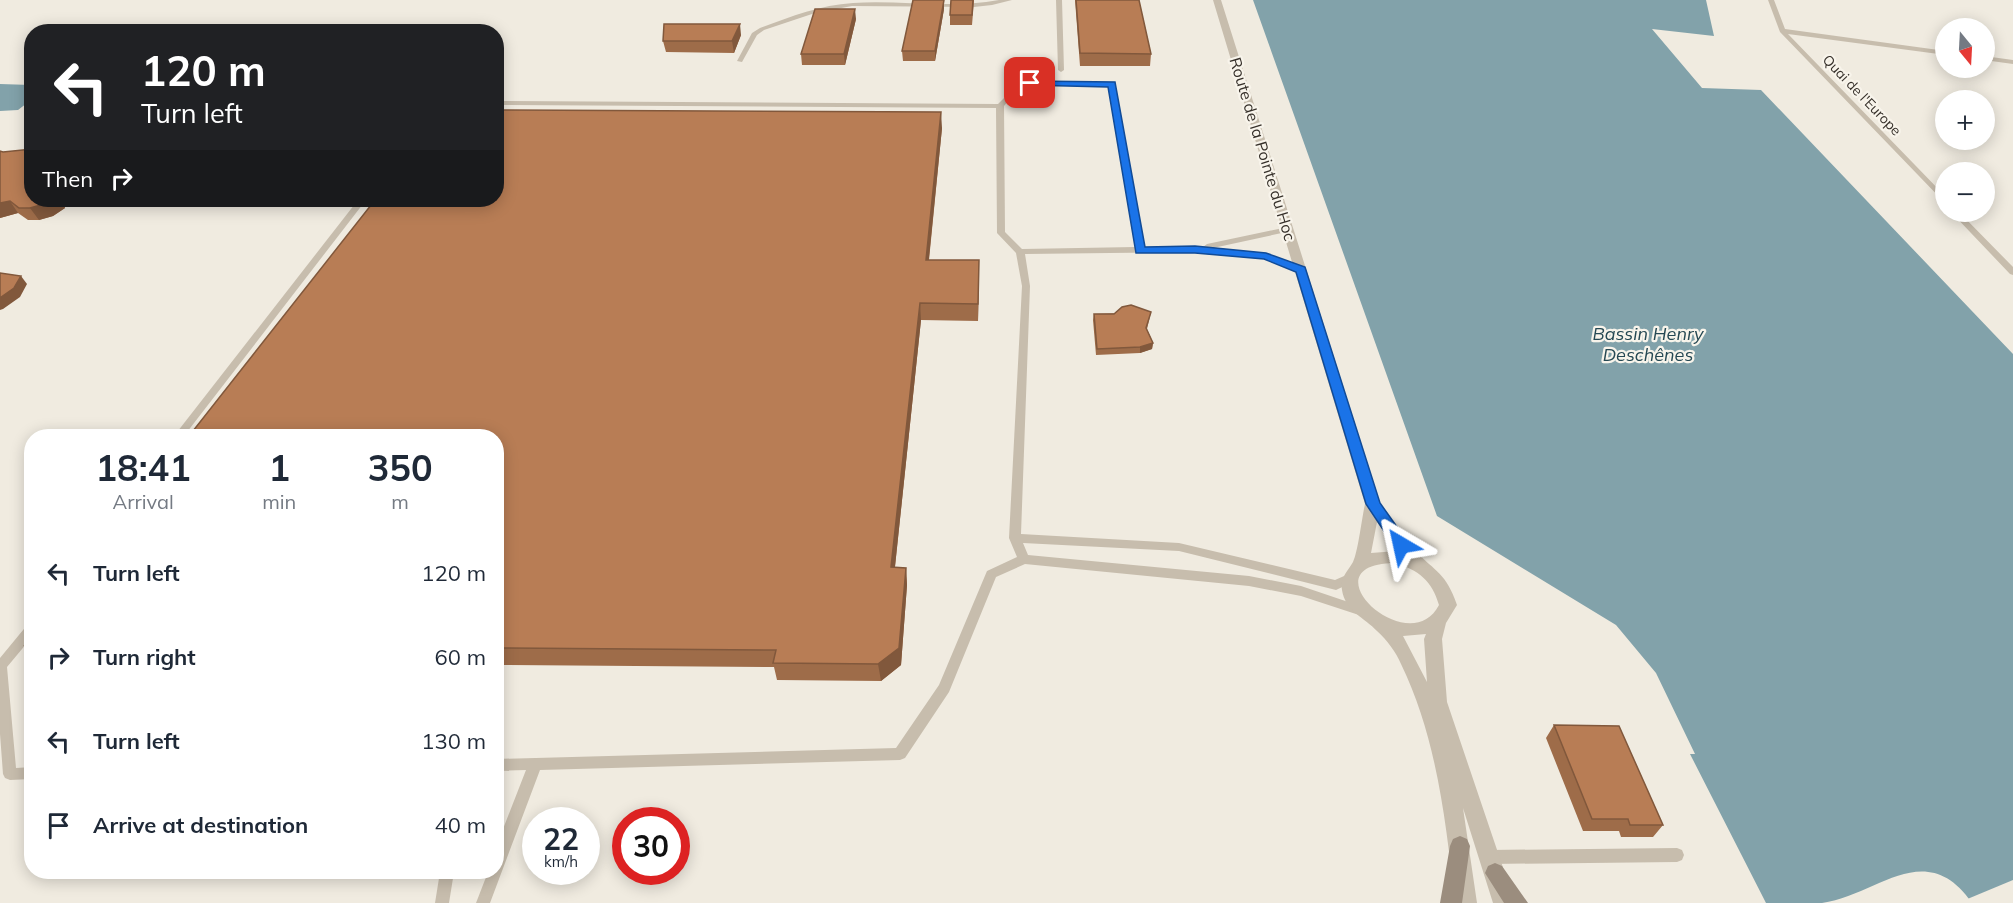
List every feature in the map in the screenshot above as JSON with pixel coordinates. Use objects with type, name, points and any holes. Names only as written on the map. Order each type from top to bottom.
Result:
[{"type":"main road","points":[[1451,903],[1460,846]]},
{"type":"main road","points":[[1493,865],[1517,903]]},
{"type":"street","name":"Route de la Pointe du Hoc","points":[[1217,0],[1373,504],[1407,553],[1421,565]]},
{"type":"street","name":"Route de la Pointe du Hoc","points":[[1361,563],[1373,504]]},
{"type":"street","points":[[1438,622],[1422,629],[1402,630],[1382,624],[1362,610],[1354,600],[1350,589],[1351,578],[1361,563],[1389,556],[1421,565],[1437,578],[1447,594],[1448,604],[1438,622],[1433,639],[1438,702],[1504,903]]},
{"type":"street","points":[[1382,624],[1411,663],[1426,700],[1451,797],[1460,846],[1466,903]]},
{"type":"lane","points":[[740,61],[754,34],[762,29],[839,6],[965,4],[1009,0]]},
{"type":"lane","points":[[1059,0],[1061,70]]},
{"type":"lane","name":"Quai de l'Europe","points":[[1771,0],[1782,32],[1935,191]]},
{"type":"lane","points":[[1782,32],[1935,52]]},
{"type":"lane","points":[[1995,60],[2013,62]]},
{"type":"lane","points":[[1024,559],[1015,537],[1024,380],[1026,286],[1020,252],[1001,233],[1000,106],[1012,93],[1030,83],[1112,84],[1140,250]]},
{"type":"lane","points":[[504,103],[1000,106]]},
{"type":"lane","points":[[184,429],[357,207]]},
{"type":"lane","points":[[1965,222],[2013,273]]},
{"type":"lane","points":[[1195,249],[1288,229]]},
{"type":"lane","points":[[1020,252],[1195,249],[1266,256],[1301,270]]},
{"type":"lane","points":[[1015,537],[1179,547],[1336,585],[1351,578]]},
{"type":"lane","points":[[504,765],[900,754],[944,688],[991,574],[1024,559],[1249,581],[1301,591],[1362,610]]},
{"type":"lane","points":[[24,637],[1,666],[10,774],[24,773]]},
{"type":"lane","points":[[504,846],[535,764]]},
{"type":"lane","points":[[1493,865],[1677,855]]},
{"type":"lane","points":[[442,903],[446,879]]},
{"type":"lane","points":[[483,903],[492,879]]},
{"type":"water","name":"Bassin Henry Deschênes","points":[[1253,0],[1706,0],[1714,36],[1652,29],[1702,88],[1761,90],[2013,354],[2013,903],[1972,903],[1954,883],[1936,874],[1918,872],[1900,875],[1842,898],[1822,903],[1766,903],[1690,754],[1695,754],[1656,673],[1616,625],[1437,516]]},
{"type":"water","points":[[0,84],[24,85],[24,105],[18,110],[0,111]]},
{"type":"pier","points":[[2013,880],[2013,903],[1968,903],[1965,900]]},
{"type":"building","points":[[913,0],[944,0],[935,51],[902,51]]},
{"type":"building","points":[[951,0],[973,0],[972,15],[950,15]]},
{"type":"building","points":[[1076,0],[1139,0],[1151,54],[1080,53]]},
{"type":"building","points":[[815,9],[855,9],[844,54],[801,54]]},
{"type":"building","points":[[664,24],[740,24],[732,41],[663,41]]},
{"type":"building","points":[[504,110],[941,112],[926,260],[979,260],[978,304],[920,303],[891,567],[906,568],[899,648],[878,664],[773,663],[776,650],[504,648],[504,429],[195,429],[369,207],[504,207]]},
{"type":"building","points":[[24,150],[24,207],[34,207],[19,208],[10,201],[0,203],[0,151]]},
{"type":"building","points":[[0,273],[21,276],[14,288],[0,298]]},
{"type":"building","points":[[1131,305],[1151,312],[1146,328],[1153,343],[1140,347],[1097,349],[1094,314],[1114,314],[1122,307]]},
{"type":"building","points":[[1554,725],[1619,726],[1663,825],[1630,825],[1628,819],[1592,819]]},
{"type":"route","points":[[1030,83],[1112,84],[1140,250],[1195,249],[1266,256],[1301,270],[1373,504],[1401,545]]}]
